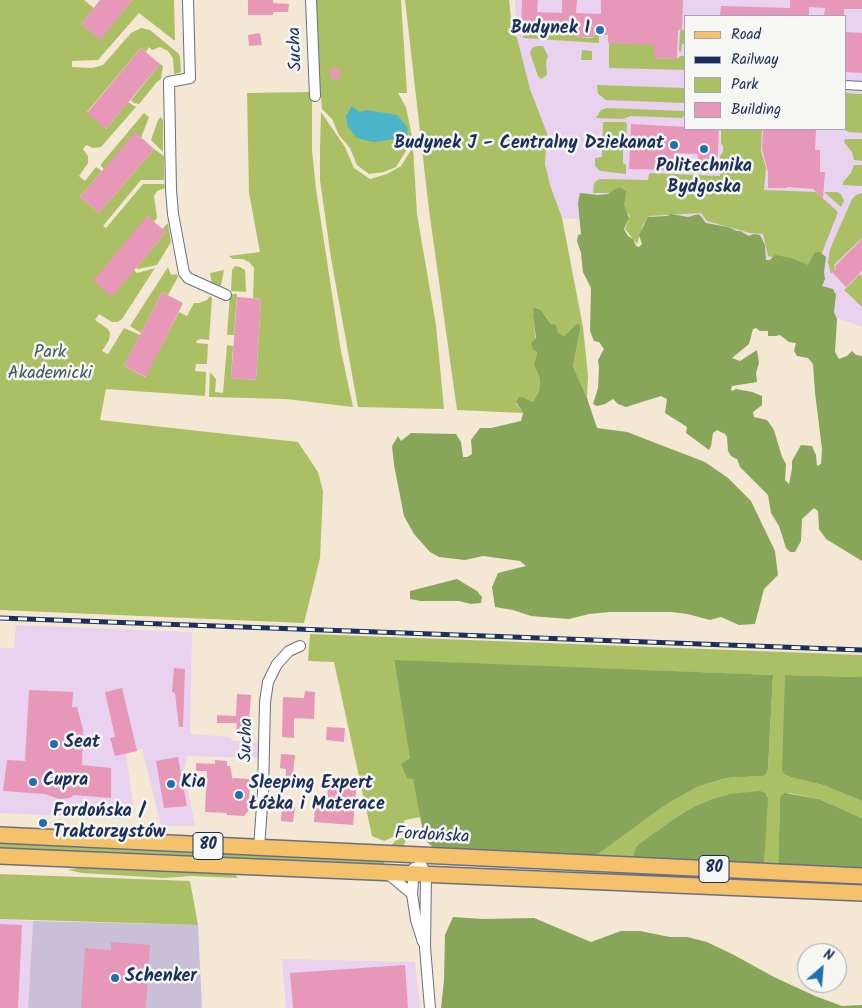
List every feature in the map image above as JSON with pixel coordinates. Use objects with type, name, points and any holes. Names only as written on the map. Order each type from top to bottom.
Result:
[{"type":"main road","name":"Fordońska","points":[[0,836],[862,876]]},
{"type":"main road","name":"80","points":[[0,856],[862,893]]},
{"type":"street","points":[[188,0],[190,78],[169,82],[173,214],[184,273],[188,278],[226,296]]},
{"type":"street","name":"Sucha","points":[[311,0],[315,96]]},
{"type":"street","points":[[847,85],[862,86]]},
{"type":"street","name":"Sucha","points":[[259,848],[263,792],[265,702],[268,682],[276,664],[289,651],[300,646]]},
{"type":"street","points":[[417,854],[430,1008]]},
{"type":"street","points":[[387,873],[412,894]]},
{"type":"street","points":[[419,874],[412,894],[419,935],[425,947]]},
{"type":"shaded area","name":"Politechnika Bydgoska","points":[[515,0],[862,0],[862,327],[795,302],[712,229],[562,218],[550,185],[545,164],[547,133],[530,89],[517,38]]},
{"type":"shaded area","points":[[16,625],[192,632],[190,734],[230,737],[233,741],[261,742],[259,758],[188,756],[184,769],[195,826],[161,826],[142,748],[126,754],[133,805],[125,819],[0,813],[0,648],[14,648]]},
{"type":"shaded area","points":[[0,919],[33,921],[28,1008],[0,1008]]},
{"type":"shaded area","points":[[33,921],[198,925],[202,1008],[28,1008]]},
{"type":"shaded area","points":[[282,959],[415,962],[420,1008],[286,1008]]},
{"type":"green space","name":"Park Akademicki","points":[[0,0],[84,0],[94,8],[81,24],[100,39],[132,0],[174,0],[175,41],[139,13],[98,60],[72,61],[72,67],[92,68],[103,65],[131,33],[141,28],[150,30],[179,54],[181,71],[174,74],[173,58],[168,51],[160,47],[152,50],[149,47],[146,52],[141,48],[87,112],[106,129],[128,102],[136,107],[101,147],[93,148],[86,145],[83,149],[88,156],[88,163],[79,176],[85,181],[96,167],[102,171],[80,197],[99,213],[154,149],[164,156],[164,180],[141,180],[103,226],[106,228],[143,184],[164,184],[165,188],[157,191],[154,196],[157,218],[154,222],[147,216],[134,270],[137,273],[155,268],[122,319],[118,322],[112,322],[99,314],[95,320],[108,329],[110,333],[109,340],[102,351],[108,354],[124,328],[140,335],[124,366],[145,377],[179,312],[187,316],[194,303],[207,300],[210,296],[212,298],[209,340],[201,339],[197,340],[196,343],[208,344],[207,364],[196,364],[195,371],[206,372],[205,396],[106,389],[100,420],[298,442],[318,472],[323,491],[320,558],[304,623],[0,610]]},
{"type":"green space","points":[[314,0],[401,0],[407,93],[398,93],[406,107],[412,137],[409,146],[396,167],[384,172],[369,174],[357,165],[350,148],[339,135],[332,119],[322,109],[321,96],[318,96]]},
{"type":"green space","points":[[405,0],[509,0],[512,27],[517,38],[530,89],[547,133],[545,164],[550,185],[562,218],[583,327],[588,376],[587,398],[573,366],[581,326],[576,324],[564,336],[558,333],[541,310],[535,307],[533,316],[537,352],[534,364],[540,380],[539,391],[533,402],[525,398],[516,403],[523,413],[457,410],[429,210]]},
{"type":"green space","points":[[680,30],[684,30],[684,44],[682,44],[681,52],[679,51]]},
{"type":"green space","points":[[523,32],[574,34],[574,37],[593,38],[593,35],[599,35],[599,43],[523,38]]},
{"type":"green space","points":[[609,43],[655,44],[654,58],[677,59],[680,56],[684,56],[684,70],[609,68]]},
{"type":"green space","points":[[543,46],[548,56],[546,61],[547,75],[541,79],[538,76],[530,53],[532,48]]},
{"type":"green space","points":[[582,50],[592,51],[592,60],[581,60]]},
{"type":"green space","points":[[160,64],[163,66],[161,79],[139,104],[134,103],[131,100]]},
{"type":"green space","points":[[597,85],[684,88],[684,103],[606,100],[598,94]]},
{"type":"green space","points":[[312,92],[312,150],[316,189],[340,346],[353,407],[286,399],[209,397],[210,372],[216,379],[215,392],[223,393],[227,345],[233,346],[231,378],[256,380],[261,299],[253,298],[254,268],[243,259],[233,259],[229,256],[260,252],[249,193],[247,93]]},
{"type":"green space","points":[[847,93],[862,94],[862,133],[845,130],[847,130]]},
{"type":"green space","points":[[607,108],[684,111],[684,116],[682,118],[631,116],[623,119],[596,118],[601,110]]},
{"type":"green space","points":[[321,112],[345,147],[354,168],[370,179],[387,174],[401,166],[413,147],[417,214],[436,325],[444,409],[358,407],[331,258],[320,180]]},
{"type":"green space","points":[[144,113],[149,117],[141,138],[104,169],[101,164]]},
{"type":"green space","points":[[161,117],[163,121],[163,152],[151,140],[158,120]]},
{"type":"green space","points":[[603,122],[625,122],[627,124],[626,146],[623,148],[623,163],[626,165],[626,174],[600,171],[595,166],[595,158],[602,157]]},
{"type":"green space","points":[[721,130],[762,130],[761,151],[766,168],[764,190],[816,192],[838,212],[815,271],[768,256],[763,234],[750,233],[707,221],[701,213],[649,216],[643,225],[637,244],[625,229],[630,216],[609,193],[593,193],[594,183],[599,179],[648,180],[651,173],[720,176],[720,156],[723,152]]},
{"type":"green space","points":[[845,139],[862,139],[862,161],[854,160],[852,152],[844,142]]},
{"type":"green space","points":[[854,165],[862,165],[862,186],[843,185],[843,182],[851,173]]},
{"type":"green space","points":[[619,187],[626,191],[624,205],[629,218],[624,229],[628,236],[633,239],[636,246],[639,247],[642,244],[639,235],[648,217],[671,214],[688,217],[699,214],[706,223],[728,227],[749,236],[754,234],[760,235],[765,245],[766,260],[770,260],[775,255],[794,259],[808,265],[815,252],[820,252],[826,257],[825,279],[822,286],[833,289],[836,295],[834,312],[837,319],[835,352],[839,359],[847,356],[852,351],[856,355],[862,356],[862,561],[826,539],[819,529],[818,511],[814,508],[802,519],[801,541],[795,552],[790,552],[786,548],[779,526],[771,513],[768,495],[740,467],[737,459],[731,456],[728,451],[725,434],[717,430],[713,433],[709,450],[686,433],[687,427],[665,413],[667,399],[661,396],[626,407],[618,404],[613,399],[597,406],[593,404],[598,388],[598,360],[604,349],[599,342],[594,341],[590,331],[591,288],[583,272],[581,253],[577,241],[578,235],[581,234],[578,203],[580,193],[608,194]],"holes":[[[756,328],[760,331],[768,331],[768,336],[780,335],[789,342],[796,343],[794,351],[797,356],[808,358],[813,364],[822,449],[821,464],[817,466],[816,455],[812,446],[801,445],[792,461],[789,484],[785,480],[786,464],[774,430],[767,420],[754,417],[753,412],[762,405],[762,396],[736,389],[732,391],[731,389],[732,386],[757,382],[756,373],[759,363],[757,350],[740,361],[732,358],[749,344],[753,329]]]},
{"type":"green space","points":[[824,192],[837,192],[841,194],[844,201],[841,207]]},
{"type":"green space","points":[[862,193],[862,238],[834,265],[835,268],[831,274],[828,262],[830,249],[852,199]]},
{"type":"green space","points":[[168,223],[171,242],[157,265],[136,268],[166,232],[162,229]]},
{"type":"green space","points":[[235,266],[245,270],[246,292],[231,291],[232,270]]},
{"type":"green space","points":[[168,267],[171,275],[177,274],[178,277],[168,295],[162,292],[141,333],[130,326]]},
{"type":"green space","points":[[224,270],[221,285],[219,287],[212,285],[210,273]]},
{"type":"green space","points":[[860,274],[862,276],[862,307],[844,290]]},
{"type":"green space","points":[[230,294],[237,294],[234,335],[227,335]]},
{"type":"green space","points":[[534,307],[541,310],[551,324],[556,325],[558,333],[564,336],[576,324],[581,326],[573,366],[587,398],[597,428],[627,432],[705,462],[728,478],[751,501],[775,551],[778,575],[764,589],[755,624],[739,625],[721,617],[710,620],[672,612],[610,612],[589,614],[569,619],[531,616],[495,607],[492,587],[498,573],[526,566],[520,561],[483,556],[465,560],[439,557],[430,552],[414,534],[404,516],[392,446],[398,436],[401,441],[411,433],[456,434],[461,442],[463,457],[467,457],[472,454],[471,440],[480,428],[491,428],[521,421],[523,413],[516,402],[519,397],[533,402],[539,391],[540,380],[534,364],[537,352],[533,349],[531,343],[536,338],[533,316]]},
{"type":"green space","points":[[457,579],[477,591],[482,597],[481,603],[471,604],[459,601],[421,601],[410,599],[410,591]]},
{"type":"green space","points":[[310,634],[862,655],[862,677],[785,675],[787,776],[823,785],[862,801],[862,818],[819,799],[789,793],[780,799],[778,867],[764,866],[767,795],[729,794],[695,806],[640,843],[673,862],[584,858],[604,850],[664,806],[697,787],[726,778],[762,776],[768,769],[773,675],[394,661],[421,817],[405,820],[397,835],[384,841],[372,836],[334,662],[308,661]]},
{"type":"green space","points":[[394,660],[773,675],[768,769],[765,775],[762,776],[726,778],[697,787],[664,806],[593,856],[436,849],[424,837],[413,779],[407,778],[401,764],[410,758]]},
{"type":"green space","points":[[785,675],[862,677],[862,801],[823,785],[784,774],[782,768]]},
{"type":"green space","points":[[760,791],[765,793],[768,798],[764,866],[673,862],[633,857],[640,843],[695,806],[729,794]]},
{"type":"green space","points":[[785,793],[819,799],[862,818],[862,870],[778,867],[780,799]]},
{"type":"green space","points":[[408,837],[403,846],[398,848],[390,847],[397,839]]},
{"type":"green space","points":[[0,841],[384,859],[384,864],[309,861],[243,863],[0,852]]},
{"type":"green space","points":[[87,866],[235,874],[238,878],[191,876],[164,878],[82,873],[68,870]]},
{"type":"green space","points":[[0,874],[190,881],[198,925],[0,919]]},
{"type":"green space","points":[[453,917],[484,919],[534,918],[591,942],[621,931],[640,931],[670,937],[687,937],[707,942],[734,955],[797,988],[797,993],[809,993],[842,1006],[862,1005],[862,1008],[441,1008],[445,935]]},
{"type":"water","points":[[352,106],[360,112],[367,110],[397,115],[407,127],[408,135],[373,142],[356,137],[348,127],[346,116]]},
{"type":"building","points":[[100,0],[132,0],[100,40],[81,24]]},
{"type":"building","points":[[248,0],[273,0],[273,3],[289,4],[288,12],[273,12],[273,15],[248,15]]},
{"type":"building","name":"Budynek I","points":[[522,0],[538,0],[537,12],[562,13],[562,0],[577,0],[576,13],[601,14],[601,0],[683,0],[682,30],[678,30],[677,59],[654,58],[654,45],[608,43],[608,35],[593,34],[593,37],[574,37],[574,33],[521,31]]},
{"type":"building","points":[[790,0],[862,0],[862,9],[844,9],[844,15],[824,15],[825,8],[809,7],[809,15],[720,15],[721,6],[790,8]]},
{"type":"building","points":[[847,32],[862,33],[862,73],[847,72]]},
{"type":"building","points":[[260,33],[262,45],[249,46],[248,35]]},
{"type":"building","points":[[141,48],[160,64],[106,129],[87,113]]},
{"type":"building","points":[[330,68],[339,68],[340,79],[331,79]]},
{"type":"building","name":"Budynek J - Centralny Dziekanat","points":[[631,124],[684,127],[684,130],[719,130],[717,173],[697,172],[698,154],[674,153],[673,170],[629,169]]},
{"type":"building","points":[[763,130],[816,130],[815,150],[820,150],[820,172],[825,172],[823,198],[813,189],[768,188],[768,172],[762,149]]},
{"type":"building","points":[[135,132],[154,149],[99,213],[80,197]]},
{"type":"building","points":[[147,216],[166,232],[112,297],[93,281]]},
{"type":"building","points":[[862,239],[862,271],[846,287],[832,272],[836,268],[835,266]]},
{"type":"building","points":[[162,292],[183,303],[146,377],[124,366]]},
{"type":"building","points":[[237,297],[261,299],[256,380],[231,378]]},
{"type":"building","points":[[174,668],[185,669],[183,727],[179,727],[175,693],[172,692]]},
{"type":"building","points":[[122,688],[137,751],[115,756],[110,738],[115,737],[105,692]]},
{"type":"building","name":"Seat","points":[[29,690],[73,692],[72,707],[77,707],[83,729],[82,765],[111,768],[111,798],[74,795],[70,798],[59,799],[45,794],[3,791],[7,760],[25,761]]},
{"type":"building","points":[[305,691],[315,692],[314,719],[294,718],[294,738],[282,737],[283,697],[304,698]]},
{"type":"building","points":[[237,694],[251,695],[248,735],[236,734],[237,723],[217,723],[217,715],[236,716]]},
{"type":"building","points":[[327,727],[345,728],[344,742],[326,740]]},
{"type":"building","points":[[281,754],[295,755],[292,786],[285,786],[286,769],[280,768]]},
{"type":"building","name":"Kia","points":[[178,757],[187,806],[164,808],[156,761]]},
{"type":"building","points":[[215,760],[227,761],[233,781],[233,778],[250,779],[249,810],[244,816],[205,812],[207,771],[196,771],[196,763],[215,764]]},
{"type":"building","points":[[336,780],[357,781],[353,825],[314,822],[315,808],[327,809],[328,782],[336,783]]},
{"type":"building","points":[[282,806],[295,807],[293,822],[281,821]]},
{"type":"building","points":[[0,924],[22,925],[18,1008],[0,1008]]},
{"type":"building","name":"Schenker","points":[[111,942],[150,945],[146,1008],[81,1008],[85,948],[111,950]]},
{"type":"building","points":[[405,965],[408,1008],[293,1008],[290,973]]},
{"type":"railway","points":[[0,618],[862,650]]},
{"type":"place","name":"Budynek I","points":[[600,30]]},
{"type":"place","name":"Budynek J - Centralny Dziekanat","points":[[674,145]]},
{"type":"place","name":"Politechnika Bydgoska","points":[[704,149]]},
{"type":"place","name":"Seat","points":[[54,744]]},
{"type":"place","name":"Cupra","points":[[33,782]]},
{"type":"place","name":"Kia","points":[[171,784]]},
{"type":"place","name":"Sleeping Expert Łóżka i Materace","points":[[239,795]]},
{"type":"place","name":"Fordońska / Traktorzystów","points":[[43,823]]},
{"type":"place","name":"Schenker","points":[[115,978]]}]
